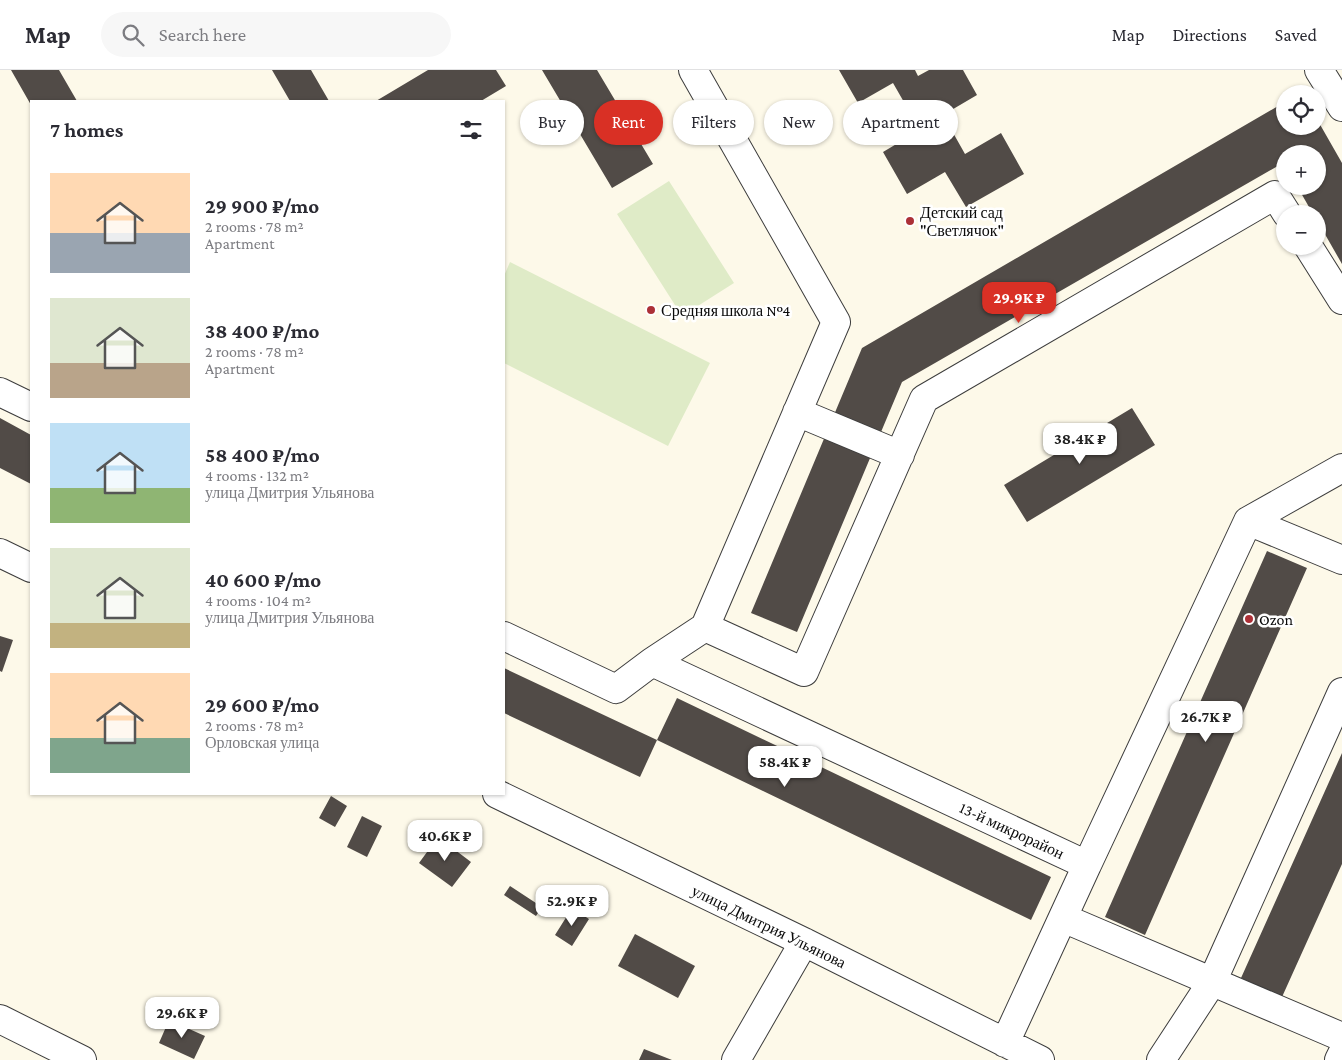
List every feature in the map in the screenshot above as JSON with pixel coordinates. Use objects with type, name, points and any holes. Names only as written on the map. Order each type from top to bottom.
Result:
[{"type":"street","points":[[505,636],[616,689],[652,662],[705,627],[836,322],[693,70]]},
{"type":"street","points":[[1319,70],[1342,107]]},
{"type":"street","points":[[705,627],[804,672],[924,399],[1275,196],[1281,205]]},
{"type":"street","points":[[1314,255],[1342,300]]},
{"type":"street","points":[[0,392],[30,407]]},
{"type":"street","points":[[797,412],[900,455]]},
{"type":"street","points":[[1005,1043],[1248,521],[1342,468]]},
{"type":"street","points":[[1248,521],[1342,560]]},
{"type":"street","points":[[0,553],[30,568]]},
{"type":"street","name":"13-й микрорайон","points":[[652,662],[1087,865]]},
{"type":"street","points":[[1161,1060],[1212,982],[1342,692]]},
{"type":"street","name":"улица Дмитрия Ульянова","points":[[499,795],[804,942],[1040,1060]]},
{"type":"street","points":[[1063,918],[1342,1037]]},
{"type":"street","points":[[736,1060],[804,942]]},
{"type":"street","points":[[0,1019],[82,1060]]},
{"type":"street","points":[[1339,1060],[1342,1054]]},
{"type":"green space","points":[[669,181],[734,283],[682,316],[617,214]]},
{"type":"green space","points":[[510,262],[710,363],[668,446],[505,364],[505,274]]},
{"type":"building","points":[[11,70],[59,70],[76,100],[30,100],[30,103]]},
{"type":"building","points":[[272,70],[311,70],[328,100],[289,100]]},
{"type":"building","points":[[428,70],[496,70],[506,86],[483,100],[378,100]]},
{"type":"building","points":[[542,70],[597,70],[615,100],[594,100],[594,145],[642,145],[653,164],[612,188],[584,141],[584,100],[560,100]]},
{"type":"building","points":[[839,70],[915,70],[918,76],[929,70],[963,70],[977,95],[958,106],[958,100],[903,100],[893,83],[863,100],[856,100]]},
{"type":"building","points":[[1276,107],[1276,135],[1326,135],[1342,163],[1342,264],[1326,236],[1326,205],[1308,205],[1302,195],[1326,195],[1326,145],[1276,145],[1276,167],[902,382],[797,632],[751,613],[862,348]]},
{"type":"building","points":[[1001,133],[1024,174],[966,207],[945,172],[907,194],[883,152],[895,145],[958,145],[958,142],[965,154]]},
{"type":"building","points":[[1132,408],[1155,445],[1027,522],[1004,485]]},
{"type":"building","points":[[0,418],[30,434],[30,483],[0,468]]},
{"type":"building","points":[[1267,551],[1307,568],[1145,935],[1105,917]]},
{"type":"building","points":[[0,636],[13,640],[2,672],[0,671]]},
{"type":"building","points":[[505,668],[657,740],[640,777],[505,713]]},
{"type":"building","points":[[677,698],[1051,877],[1031,920],[657,740]]},
{"type":"building","points":[[1342,753],[1342,864],[1282,997],[1241,978]]},
{"type":"building","points":[[331,796],[347,806],[335,827],[319,818]]},
{"type":"building","points":[[362,816],[382,826],[367,857],[347,847]]},
{"type":"building","points":[[438,837],[471,862],[452,887],[419,863]]},
{"type":"building","points":[[510,886],[542,907],[536,916],[504,895]]},
{"type":"building","points":[[572,908],[589,919],[572,946],[555,935]]},
{"type":"building","points":[[635,934],[695,966],[678,998],[618,966]]},
{"type":"building","points":[[169,1020],[205,1036],[194,1059],[159,1043]]},
{"type":"building","points":[[644,1049],[672,1060],[639,1060]]},
{"type":"place","name":"Детский сад \"Светлячок\"","points":[[910,221]]},
{"type":"place","name":"Средняя школа №4","points":[[651,310]]},
{"type":"place","name":"Ozon","points":[[1249,619]]}]
